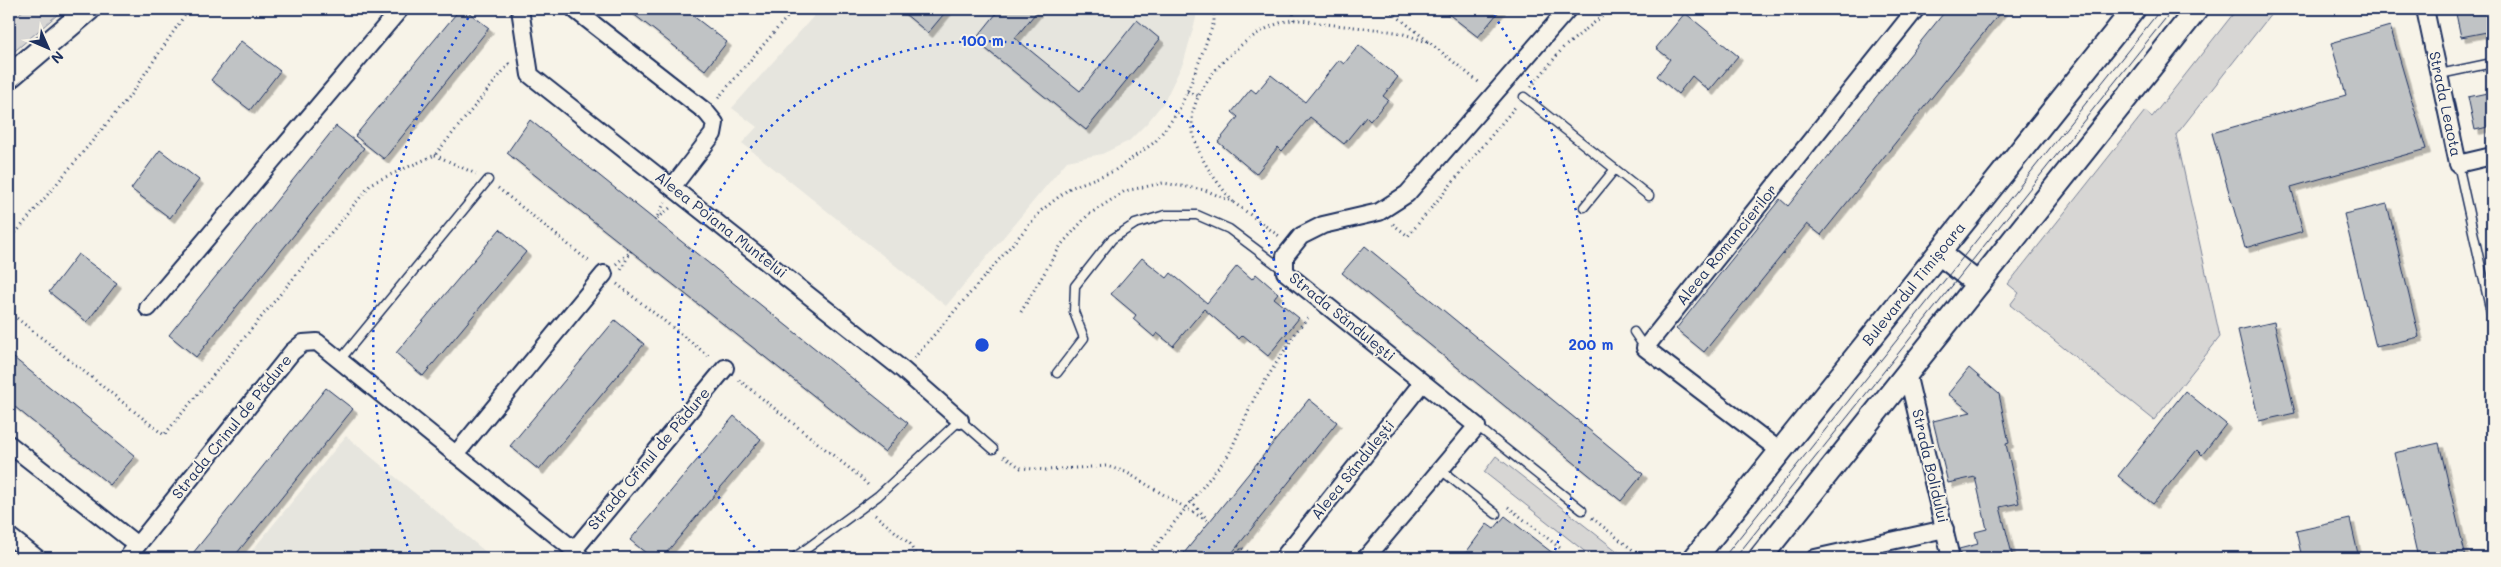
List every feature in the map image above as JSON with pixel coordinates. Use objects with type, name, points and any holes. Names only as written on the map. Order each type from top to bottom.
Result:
[{"type":"main road","points":[[9,77],[89,9]]},
{"type":"main road","name":"Bulevardul Timișoara","points":[[1695,558],[2134,9]]},
{"type":"main road","points":[[1760,558],[2197,9]]},
{"type":"main road","points":[[1939,253],[1978,284]]},
{"type":"street","points":[[148,308],[400,9]]},
{"type":"street","points":[[520,9],[530,75]]},
{"type":"street","points":[[574,9],[706,112],[715,123],[713,134],[673,186]]},
{"type":"street","name":"Aleea Romancierilor","points":[[1645,348],[1916,9]]},
{"type":"street","name":"Strada Leaota","points":[[2425,9],[2458,164],[2492,156]]},
{"type":"street","name":"Strada Săndulești","points":[[1477,426],[1286,272],[1285,256],[1301,236],[1323,225],[1379,212],[1407,194],[1494,95],[1561,11]]},
{"type":"street","name":"Aleea Poiana Muntelui","points":[[530,75],[904,370],[960,420]]},
{"type":"street","points":[[456,454],[604,274]]},
{"type":"street","name":"Strada Crinul de Pădure","points":[[9,444],[132,552],[292,352],[302,343],[317,342],[577,554],[725,368]]},
{"type":"street","points":[[1645,348],[1780,451]]},
{"type":"street","name":"Strada Bolidului","points":[[1907,373],[1951,558]]},
{"type":"street","name":"Aleea Săndulești","points":[[1283,558],[1422,383]]},
{"type":"street","points":[[1366,558],[1477,426]]},
{"type":"street","points":[[1815,558],[1945,529]]},
{"type":"street","points":[[9,536],[37,558]]},
{"type":"lane","points":[[2440,74],[2492,63]]},
{"type":"lane","points":[[1524,96],[1649,196]]},
{"type":"lane","points":[[2458,164],[2492,317]]},
{"type":"lane","points":[[1584,206],[1615,169]]},
{"type":"lane","points":[[340,360],[488,180]]},
{"type":"lane","points":[[1057,373],[1084,338],[1074,312],[1075,286],[1112,239],[1135,224],[1165,215],[1197,215],[1229,229],[1286,272]]},
{"type":"lane","points":[[1634,332],[1645,348]]},
{"type":"lane","points":[[794,558],[878,496],[960,420],[993,449]]},
{"type":"lane","points":[[1477,426],[1582,510]]},
{"type":"lane","points":[[1441,470],[1496,514]]},
{"type":"path","points":[[9,241],[129,97],[189,9]]},
{"type":"path","points":[[706,112],[794,9]]},
{"type":"path","points":[[904,370],[1042,210],[1070,188],[1114,171],[1155,142],[1178,112],[1187,92],[1214,22],[1214,9]]},
{"type":"path","points":[[1293,9],[1294,20]]},
{"type":"path","points":[[1388,9],[1494,95]]},
{"type":"path","points":[[1379,212],[1408,236],[1563,48],[1611,9]]},
{"type":"path","points":[[1233,202],[1211,175],[1197,147],[1192,121],[1199,96],[1220,66],[1242,43],[1267,28],[1294,20],[1396,32],[1431,44]]},
{"type":"path","points":[[9,312],[164,435],[372,183],[435,154],[509,64],[530,75]]},
{"type":"path","points":[[1187,92],[1199,96]]},
{"type":"path","points":[[435,154],[488,180],[859,476],[878,496]]},
{"type":"path","points":[[1146,558],[1230,454],[1255,397],[1296,332],[1321,300]]},
{"type":"path","points":[[993,449],[1021,468],[1056,470],[1106,466],[1126,472],[1209,522],[1191,501]]},
{"type":"path","points":[[865,506],[910,544],[917,558]]},
{"type":"path","points":[[1582,510],[1643,558]]},
{"type":"path","points":[[1248,558],[1238,546],[1259,558]]},
{"type":"shaded area","points":[[25,9],[64,9],[9,56],[9,22]]},
{"type":"shaded area","points":[[820,9],[1195,9],[1196,18],[1184,61],[1164,102],[1147,123],[1129,141],[1102,154],[1067,161],[946,306],[742,143],[757,127],[732,108]]},
{"type":"shaded area","points":[[2237,9],[2275,9],[2176,135],[2220,337],[2154,420],[2010,305],[2019,293],[2008,284],[2145,111],[2152,117]]},
{"type":"shaded area","points":[[346,436],[493,558],[246,558]]},
{"type":"shaded area","points":[[1496,456],[1626,558],[1593,558],[1484,472]]},
{"type":"building","points":[[460,9],[464,9],[489,28],[384,159],[355,136]]},
{"type":"building","points":[[627,9],[684,9],[727,42],[705,70]]},
{"type":"building","points":[[899,9],[948,9],[928,33]]},
{"type":"building","points":[[1000,9],[1039,9],[1015,38],[1080,91],[1137,20],[1160,39],[1086,130],[975,40]]},
{"type":"building","points":[[1442,9],[1501,9],[1478,37]]},
{"type":"building","points":[[1947,9],[2003,9],[1821,235],[1807,224],[1704,352],[1676,329],[1780,199],[1788,206]]},
{"type":"building","points":[[2455,9],[2492,9],[2492,31],[2461,37]]},
{"type":"building","points":[[1685,13],[1738,56],[1709,91],[1692,76],[1678,94],[1657,76],[1670,59],[1656,48]]},
{"type":"building","points":[[2390,26],[2426,149],[2291,187],[2303,231],[2245,248],[2212,133],[2346,95],[2331,43]]},
{"type":"building","points":[[241,41],[280,71],[250,110],[211,80]]},
{"type":"building","points":[[1359,45],[1398,77],[1383,96],[1388,100],[1370,121],[1366,117],[1344,144],[1310,117],[1282,151],[1278,147],[1256,174],[1218,142],[1238,117],[1232,112],[1251,89],[1256,93],[1271,75],[1305,102],[1339,60],[1344,64]]},
{"type":"building","points":[[2492,92],[2492,126],[2475,130],[2468,97]]},
{"type":"building","points":[[530,120],[908,423],[885,452],[507,153]]},
{"type":"building","points":[[336,126],[364,148],[196,357],[169,335]]},
{"type":"building","points":[[160,150],[199,180],[170,218],[131,189]]},
{"type":"building","points":[[2387,204],[2419,337],[2376,347],[2344,214]]},
{"type":"building","points":[[500,229],[526,252],[423,376],[396,353]]},
{"type":"building","points":[[1365,246],[1643,474],[1621,501],[1342,273]]},
{"type":"building","points":[[78,254],[117,283],[87,322],[49,292]]},
{"type":"building","points":[[1142,258],[1167,278],[1171,273],[1207,303],[1237,266],[1252,279],[1256,274],[1278,293],[1274,298],[1299,318],[1268,356],[1243,335],[1239,339],[1204,309],[1173,346],[1157,333],[1154,337],[1133,319],[1136,315],[1111,294]]},
{"type":"building","points":[[615,320],[644,344],[539,470],[510,446]]},
{"type":"building","points":[[2274,322],[2295,413],[2259,421],[2238,330]]},
{"type":"building","points":[[9,354],[135,456],[110,485],[9,402]]},
{"type":"building","points":[[1969,368],[1999,394],[2009,443],[2006,444],[2019,503],[2000,507],[2013,558],[1961,558],[1959,549],[1978,544],[1975,532],[1987,529],[1975,477],[1948,483],[1933,421],[1971,412],[1948,394]]},
{"type":"building","points":[[326,388],[353,409],[233,558],[189,558]]},
{"type":"building","points":[[2185,391],[2226,424],[2202,455],[2197,450],[2153,504],[2118,476]]},
{"type":"building","points":[[1309,399],[1337,422],[1228,558],[1180,558]]},
{"type":"building","points":[[734,416],[761,439],[662,558],[652,558],[630,540]]},
{"type":"building","points":[[2439,443],[2466,558],[2418,558],[2394,453]]},
{"type":"building","points":[[1505,516],[1559,558],[1462,558],[1487,524],[1494,529]]},
{"type":"building","points":[[2350,519],[2359,558],[2302,558],[2296,531]]},
{"type":"tram line","points":[[1723,558],[2161,9]]},
{"type":"tram line","points":[[1735,558],[2173,9]]}]
